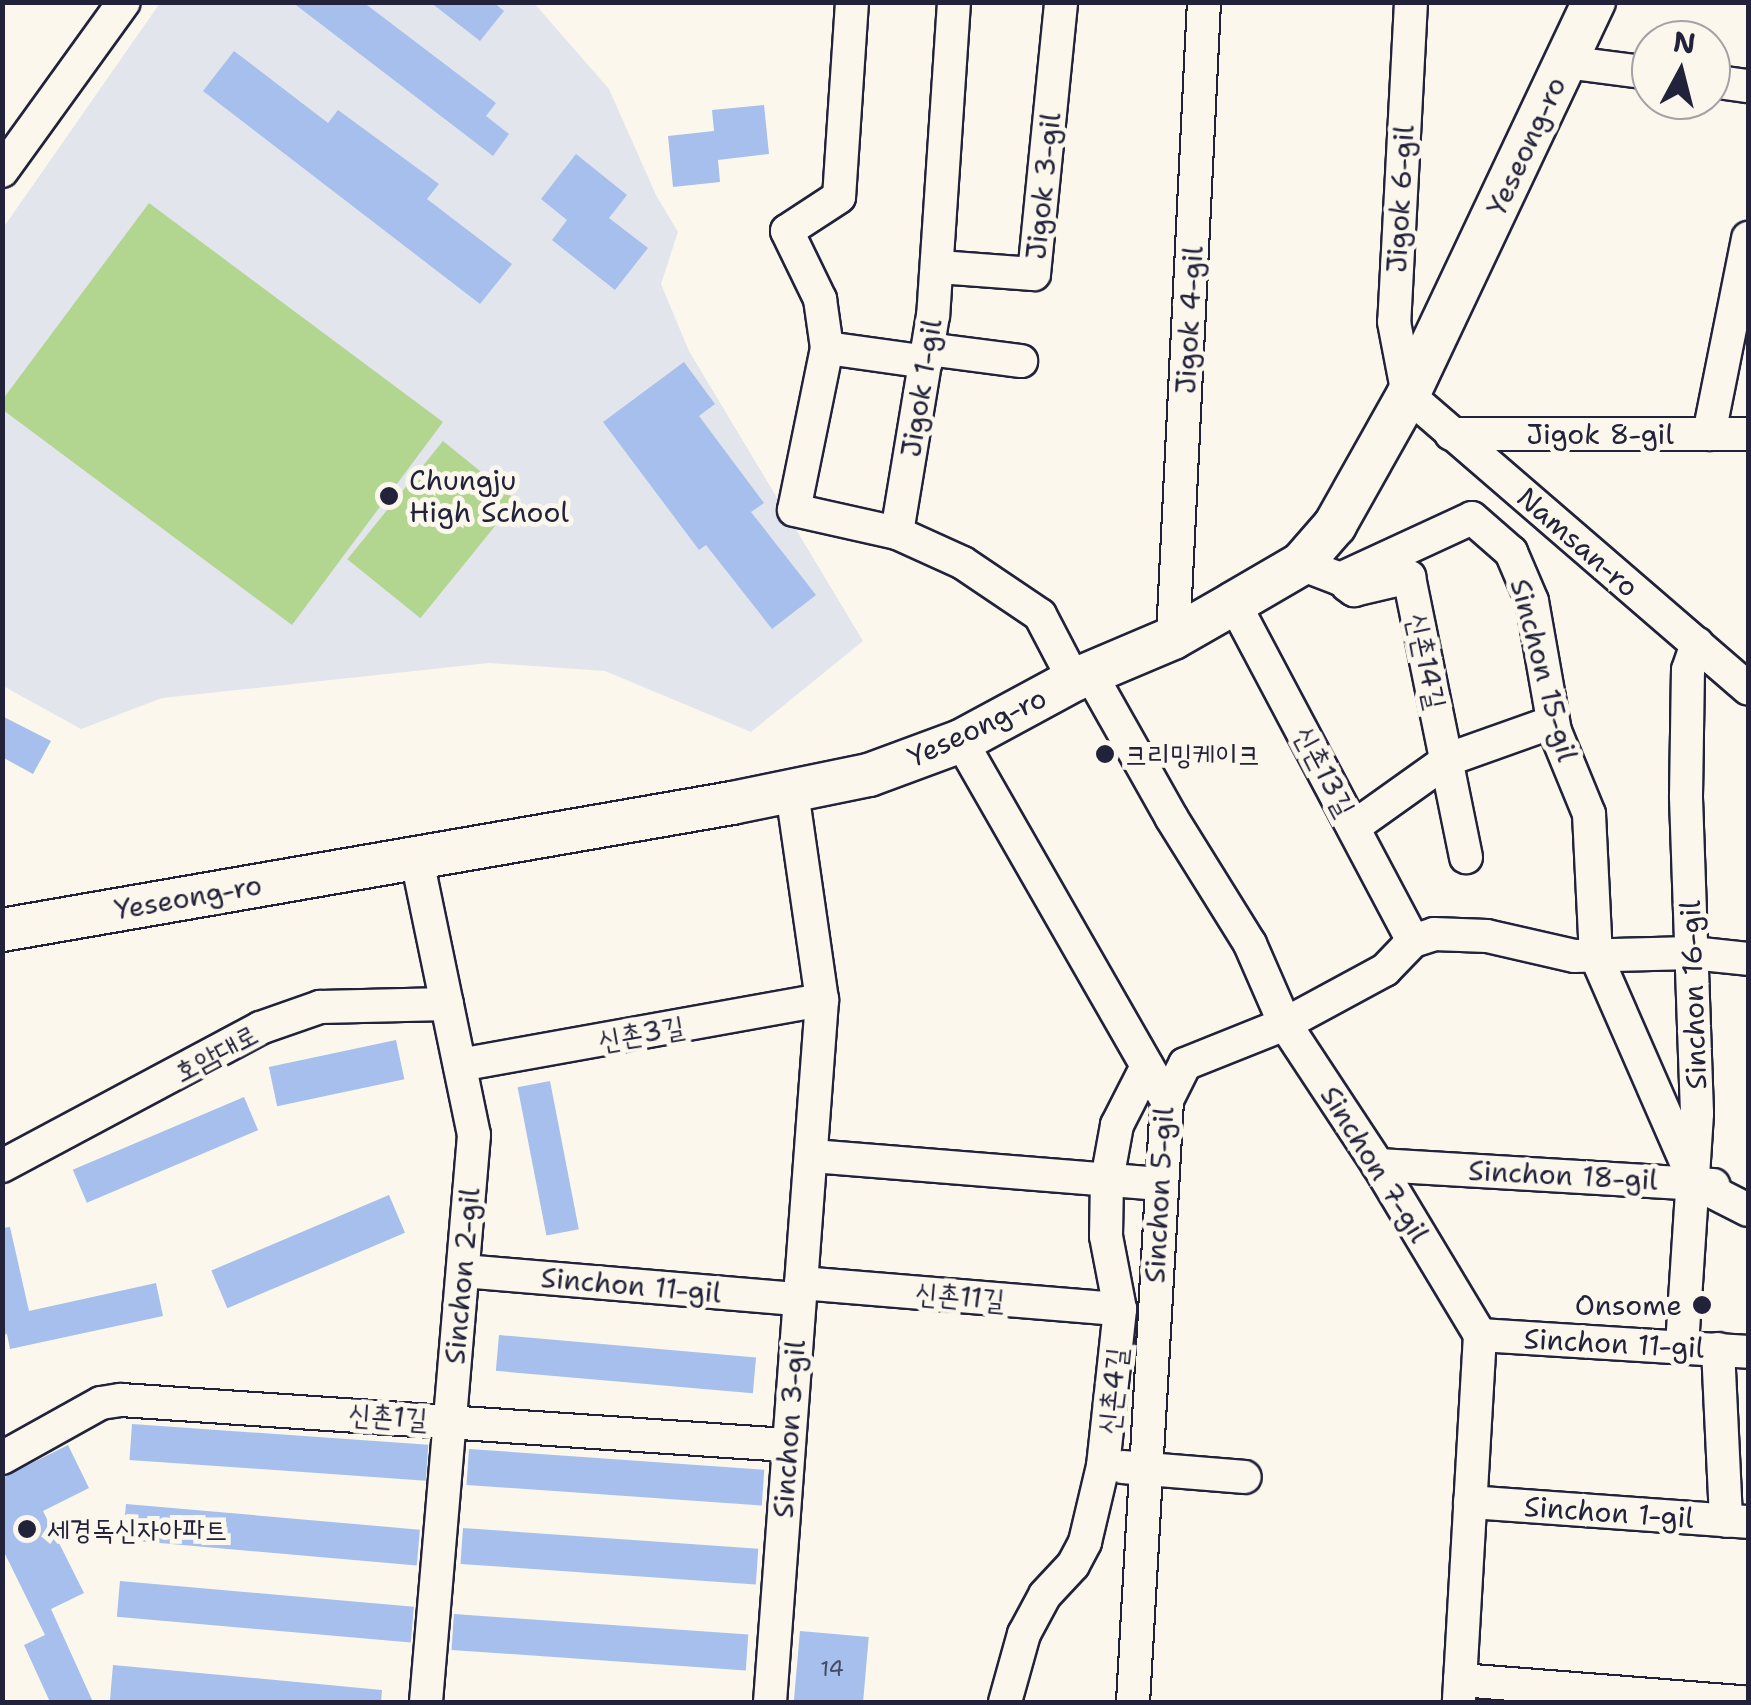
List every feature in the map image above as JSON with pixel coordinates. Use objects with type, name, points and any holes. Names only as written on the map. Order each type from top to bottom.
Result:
[{"type":"main road","name":"Yeseong-ro","points":[[2,930],[792,792],[869,775],[961,741],[1082,677],[1173,638],[1234,602],[1320,571],[1336,525],[1408,395],[1594,2]]},
{"type":"street","points":[[2,171],[124,2]]},
{"type":"street","points":[[852,2],[839,197],[787,231],[820,299],[827,348],[794,510],[897,534],[963,563],[1040,615],[1082,677]]},
{"type":"street","name":"Jigok 1-gil","points":[[897,534],[938,266],[954,2]]},
{"type":"street","name":"Jigok 3-gil","points":[[938,266],[1034,274],[1061,2]]},
{"type":"street","name":"Jigok 4-gil","points":[[1173,638],[1204,2]]},
{"type":"street","name":"Jigok 6-gil","points":[[1408,395],[1394,322],[1412,2]]},
{"type":"street","points":[[1565,62],[1631,70]]},
{"type":"street","points":[[1709,434],[1748,238]]},
{"type":"street","points":[[827,348],[1021,361]]},
{"type":"street","name":"Namsan-ro","points":[[1408,395],[1748,688]]},
{"type":"street","name":"Jigok 8-gil","points":[[1451,434],[1748,434]]},
{"type":"street","name":"Sinchon 15-gil","points":[[1320,571],[1472,518],[1511,552],[1532,601],[1554,722],[1589,814],[1596,956],[1695,1183]]},
{"type":"street","name":"신촌14길","points":[[1320,571],[1354,590],[1408,576],[1466,857]]},
{"type":"street","name":"신촌13길","points":[[1234,602],[1413,941]]},
{"type":"street","name":"Sinchon 16-gil","points":[[1682,1346],[1695,1183],[1698,1076],[1686,796],[1688,670],[1697,644]]},
{"type":"street","name":"Sinchon 7-gil","points":[[1082,677],[1250,944],[1285,1024],[1378,1165],[1480,1335]]},
{"type":"street","points":[[1355,826],[1448,759],[1554,722]]},
{"type":"street","name":"Sinchon 5-gil","points":[[961,741],[1167,1100],[1133,1702]]},
{"type":"street","name":"Sinchon 3-gil","points":[[770,1702],[822,1000],[792,792]]},
{"type":"street","name":"Sinchon 2-gil","points":[[416,855],[474,1135],[426,1702]]},
{"type":"street","points":[[1167,1100],[1185,1064],[1285,1024],[1384,970],[1413,941],[1434,934],[1487,936],[1574,956],[1692,954],[1748,959]]},
{"type":"street","name":"신촌3길","points":[[460,1066],[822,1000]]},
{"type":"street","name":"호암대로","points":[[2,1166],[260,1028],[320,1006],[447,1004]]},
{"type":"street","name":"신촌4길","points":[[1005,1702],[1024,1634],[1045,1595],[1073,1565],[1085,1542],[1104,1466],[1120,1308],[1106,1236],[1107,1180],[1117,1126],[1147,1066]]},
{"type":"street","points":[[813,1156],[1160,1184]]},
{"type":"street","name":"Sinchon 18-gil","points":[[1378,1165],[1748,1188]]},
{"type":"street","points":[[1695,1183],[1748,1210]]},
{"type":"street","name":"Sinchon 11-gil","points":[[463,1271],[800,1291]]},
{"type":"street","name":"신촌11길","points":[[800,1291],[1120,1308]]},
{"type":"street","points":[[1480,1335],[1460,1691],[1742,1702]]},
{"type":"street","name":"Sinchon 11-gil","points":[[1480,1335],[1733,1350]]},
{"type":"street","points":[[1733,1350],[1737,1521]]},
{"type":"street","name":"신촌1길","points":[[2,1458],[101,1404],[121,1400],[787,1445]]},
{"type":"street","points":[[1104,1466],[1245,1477]]},
{"type":"street","name":"Sinchon 1-gil","points":[[1470,1502],[1737,1521]]},
{"type":"shaded area","name":"Chungju High School","points":[[160,3],[534,3],[609,89],[656,195],[678,232],[661,284],[689,351],[863,641],[751,732],[605,671],[489,663],[162,698],[81,729],[3,686],[3,228]]},
{"type":"green space","points":[[149,203],[443,422],[292,625],[3,410],[3,399]]},
{"type":"green space","points":[[443,441],[516,500],[420,618],[347,559]]},
{"type":"building","points":[[292,2],[363,2],[496,103],[486,116],[509,134],[493,156]]},
{"type":"building","points":[[430,2],[493,2],[504,11],[480,41]]},
{"type":"building","points":[[234,51],[328,123],[338,110],[439,184],[427,199],[512,264],[480,304],[203,91]]},
{"type":"building","points":[[764,105],[769,154],[718,160],[720,182],[673,187],[668,136],[714,131],[712,110]]},
{"type":"building","points":[[576,154],[627,195],[609,218],[648,248],[615,290],[552,240],[567,220],[541,199]]},
{"type":"building","points":[[684,362],[715,404],[699,416],[764,503],[751,512],[816,595],[772,629],[706,545],[699,550],[603,422]]},
{"type":"building","points":[[2,716],[51,741],[33,774],[2,757]]},
{"type":"building","points":[[396,1040],[404,1079],[277,1106],[269,1067]]},
{"type":"building","points":[[550,1081],[579,1229],[546,1236],[518,1087]]},
{"type":"building","points":[[244,1097],[258,1130],[87,1203],[73,1170]]},
{"type":"building","points":[[389,1195],[405,1233],[227,1308],[211,1270]]},
{"type":"building","points":[[10,1227],[29,1311],[156,1283],[163,1316],[10,1349],[7,1334],[2,1335],[2,1228]]},
{"type":"building","points":[[499,1335],[756,1357],[753,1393],[496,1371]]},
{"type":"building","points":[[132,1424],[428,1445],[426,1481],[129,1460]]},
{"type":"building","name":"세경독신자아파트","points":[[68,1445],[89,1488],[43,1511],[84,1593],[51,1609],[93,1702],[50,1702],[24,1645],[45,1635],[2,1548],[2,1478]]},
{"type":"building","points":[[469,1449],[764,1470],[762,1506],[466,1485]]},
{"type":"building","points":[[126,1504],[420,1530],[417,1566],[123,1540]]},
{"type":"building","points":[[463,1528],[758,1549],[756,1585],[460,1564]]},
{"type":"building","points":[[120,1581],[414,1607],[411,1643],[117,1617]]},
{"type":"building","points":[[454,1614],[748,1635],[746,1670],[451,1650]]},
{"type":"building","points":[[800,1631],[869,1637],[863,1702],[794,1702]]},
{"type":"building","points":[[113,1665],[382,1690],[381,1702],[110,1700]]},
{"type":"place","name":"Chungju High School","points":[[389,496]]},
{"type":"place","name":"크리밍케이크","points":[[1105,754]]},
{"type":"place","name":"Onsome","points":[[1702,1305]]},
{"type":"place","name":"세경독신자아파트","points":[[27,1529]]}]
